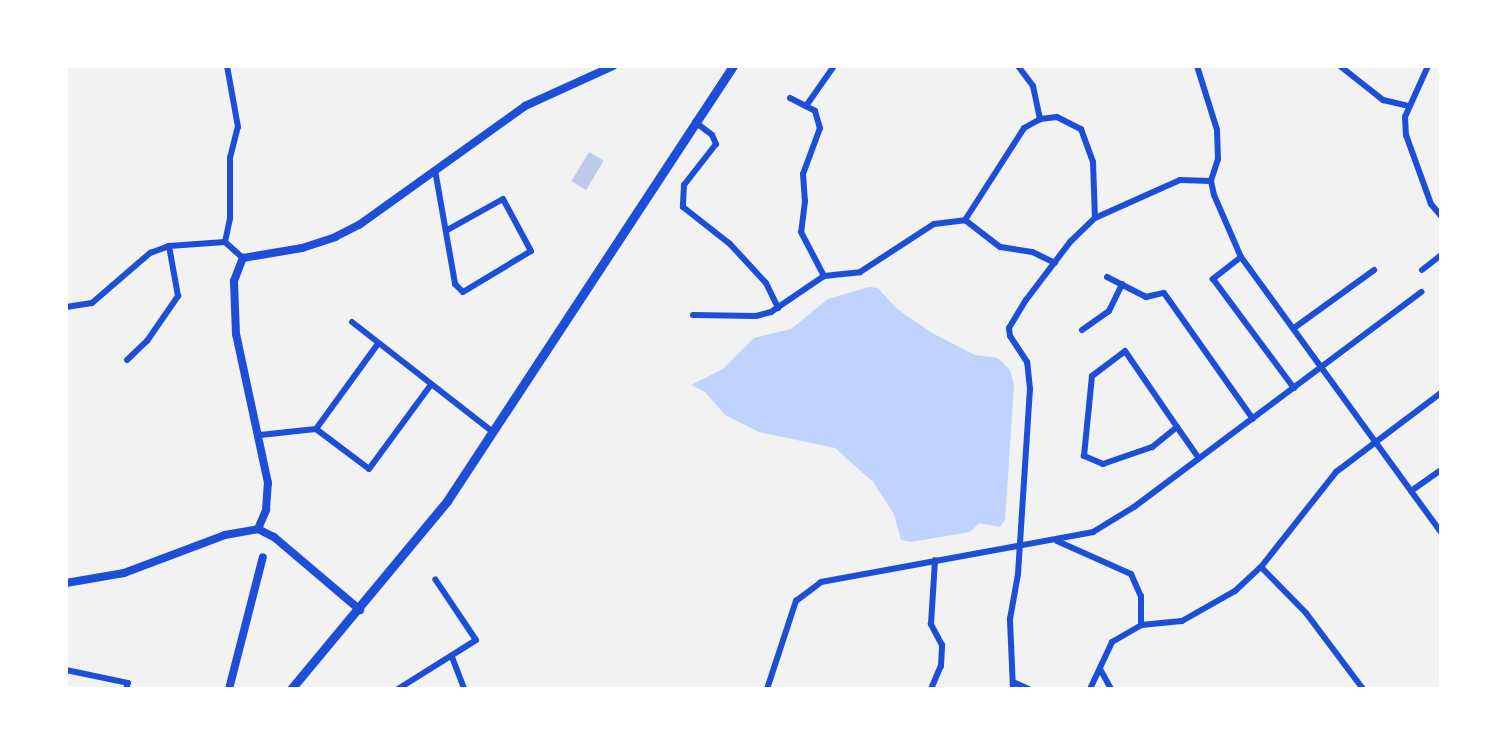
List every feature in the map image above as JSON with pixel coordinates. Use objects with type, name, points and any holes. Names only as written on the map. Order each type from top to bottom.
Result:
[{"type":"main road","points":[[291,689],[360,610],[447,501],[495,433],[733,66]]},
{"type":"street","points":[[225,242],[230,218],[230,158],[238,127],[227,66]]},
{"type":"street","points":[[243,258],[302,248],[335,237],[525,106],[613,66]]},
{"type":"street","points":[[806,106],[834,66]]},
{"type":"street","points":[[1018,66],[1033,86],[1040,119]]},
{"type":"street","points":[[1197,66],[1217,129],[1218,159],[1211,181],[1220,216],[1241,257],[1441,532]]},
{"type":"street","points":[[1340,66],[1383,100],[1409,106]]},
{"type":"street","points":[[1428,66],[1409,106],[1406,135],[1431,204],[1441,216]]},
{"type":"street","points":[[790,98],[815,111],[820,128],[803,174],[802,240],[824,276]]},
{"type":"street","points":[[966,220],[1024,128],[1040,119],[1066,119],[1081,129],[1093,162],[1095,218]]},
{"type":"street","points":[[695,122],[712,135],[716,144],[684,184],[683,207],[730,244],[766,284],[778,308]]},
{"type":"street","points":[[435,170],[455,284],[463,292],[531,250],[503,199],[447,230]]},
{"type":"street","points":[[1029,689],[1013,686],[1010,619],[1020,547],[1030,388],[1027,362],[1010,336],[1009,328],[1055,263],[1095,218],[1180,180],[1211,181]]},
{"type":"street","points":[[693,315],[756,316],[778,308],[824,276],[854,275],[934,224],[966,220],[1000,246],[1032,252],[1055,263]]},
{"type":"street","points":[[66,307],[92,303],[150,253],[169,246],[225,242],[243,258]]},
{"type":"street","points":[[127,360],[147,342],[178,296],[169,246]]},
{"type":"street","points":[[1422,270],[1441,255]]},
{"type":"street","points":[[1241,257],[1213,279],[1294,388]]},
{"type":"street","points":[[243,258],[234,281],[236,334],[260,435],[268,483],[266,510],[258,530]]},
{"type":"street","points":[[1294,328],[1374,270]]},
{"type":"street","points":[[1107,277],[1146,297],[1164,293],[1252,419]]},
{"type":"street","points":[[1082,330],[1109,311],[1122,284]]},
{"type":"street","points":[[767,689],[796,600],[821,582],[935,560],[1057,541],[1093,532],[1109,523],[1321,369],[1421,292]]},
{"type":"street","points":[[352,322],[377,345],[495,433]]},
{"type":"street","points":[[316,429],[377,345]]},
{"type":"street","points":[[1177,427],[1152,447],[1103,464],[1084,456],[1092,376],[1125,351],[1199,458]]},
{"type":"street","points":[[260,435],[316,429],[369,469],[430,386]]},
{"type":"street","points":[[1090,689],[1112,642],[1141,625],[1182,621],[1235,591],[1261,567],[1336,472],[1374,441],[1441,393]]},
{"type":"street","points":[[1411,491],[1441,470]]},
{"type":"street","points":[[66,583],[124,573],[225,535],[258,530],[274,537],[360,610]]},
{"type":"street","points":[[1057,541],[1131,574],[1141,596],[1141,625]]},
{"type":"street","points":[[229,689],[263,557]]},
{"type":"street","points":[[931,689],[941,666],[942,645],[931,624],[935,560]]},
{"type":"street","points":[[1261,567],[1306,613],[1364,689]]},
{"type":"street","points":[[398,689],[477,640],[435,579]]},
{"type":"street","points":[[452,657],[464,689]]},
{"type":"street","points":[[1100,669],[1112,689]]},
{"type":"street","points":[[66,670],[128,683],[126,689]]},
{"type":"water","points":[[869,287],[878,288],[897,309],[932,333],[975,355],[998,358],[1010,370],[1014,385],[1005,520],[1000,527],[979,523],[970,532],[911,542],[901,540],[894,514],[873,482],[835,448],[759,432],[725,415],[705,392],[691,385],[723,369],[754,338],[791,329],[828,299]]},
{"type":"building","points":[[589,152],[604,161],[586,190],[571,181]]}]
